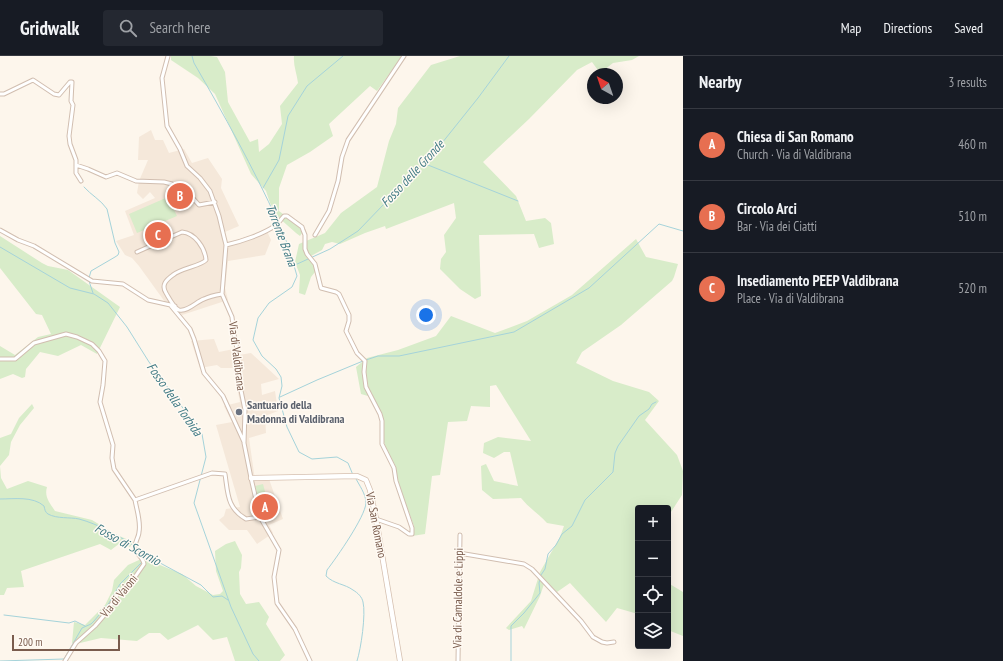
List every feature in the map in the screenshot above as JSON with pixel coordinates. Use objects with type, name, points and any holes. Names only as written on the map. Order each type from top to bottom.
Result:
[{"type":"street","name":"Via di Valdibrana","points":[[168,56],[162,78],[167,126],[178,145],[187,166],[207,186],[215,202],[226,245],[222,294],[232,317],[237,349],[236,366],[245,410],[244,443]]},
{"type":"street","points":[[315,235],[329,211],[338,181],[342,157],[348,140],[404,56]]},
{"type":"street","points":[[0,94],[4,94],[33,80],[54,94],[59,95],[70,82],[72,82],[73,105],[69,136],[76,165],[76,173],[81,181]]},
{"type":"street","points":[[76,165],[88,168],[106,177],[117,173],[136,180],[172,184],[188,193],[199,205],[215,202]]},
{"type":"street","points":[[226,245],[238,242],[271,228],[280,222],[284,216],[290,218],[302,227],[305,235],[305,249],[315,264],[321,288],[339,294],[349,315],[346,331],[353,346],[365,361],[364,372],[366,387],[380,414],[382,421],[382,444],[394,468],[396,481],[412,528],[412,534],[409,534],[399,527],[376,519]]},
{"type":"street","points":[[0,230],[18,240],[34,246],[92,281],[123,284],[148,300],[173,306],[179,310],[185,309],[203,299],[222,294]]},
{"type":"street","name":"Via di Valdibrana","points":[[137,252],[183,232],[201,244],[205,255],[205,262],[181,270],[174,274],[165,283],[164,289],[173,306],[190,329],[204,373],[223,396],[244,443],[260,517],[279,550],[274,577],[277,602],[295,629],[310,661]]},
{"type":"street","name":"Via di Vaioni","points":[[0,359],[15,359],[34,343],[66,334],[92,344],[99,351],[105,361],[100,402],[113,445],[112,458],[114,469],[135,500],[139,522],[139,533],[134,546],[144,559],[144,564],[128,586],[117,595],[107,612],[87,634],[76,643],[65,661]]},
{"type":"street","points":[[135,500],[212,473],[225,474],[229,500],[238,514],[246,519],[260,517]]},
{"type":"street","name":"Via San Romano","points":[[251,478],[347,476],[364,478],[368,483],[376,519],[400,661]]},
{"type":"street","name":"Via di Camaldole e Lippi","points":[[458,661],[460,535]]},
{"type":"street","points":[[459,553],[524,564],[532,569],[581,621],[593,637],[602,642],[614,642]]},
{"type":"shaded area","points":[[151,130],[155,140],[163,140],[169,153],[184,149],[192,163],[208,158],[222,179],[221,188],[239,226],[225,232],[227,244],[266,229],[271,240],[265,255],[228,261],[225,288],[228,300],[182,315],[165,302],[139,266],[132,258],[125,255],[116,241],[134,235],[125,211],[155,198],[150,192],[143,199],[137,193],[139,181],[148,160],[138,160],[139,137]]},
{"type":"shaded area","points":[[214,339],[219,352],[239,348],[239,355],[251,353],[279,379],[261,384],[262,395],[275,391],[278,411],[265,416],[266,433],[249,438],[255,480],[269,479],[283,519],[269,525],[273,533],[257,544],[247,530],[229,530],[219,520],[224,516],[226,509],[240,507],[216,425],[232,422],[224,406],[240,402],[233,368],[221,368],[217,365],[200,368],[191,341]]},
{"type":"green space","points":[[171,56],[217,57],[225,72],[228,102],[250,142],[258,139],[259,152],[269,144],[282,124],[280,106],[298,83],[294,56],[402,56],[377,91],[370,86],[329,124],[333,136],[310,152],[287,165],[279,188],[279,211],[299,226],[302,233],[300,236],[278,217],[270,203],[266,191],[251,174],[215,94],[198,78],[171,60]]},
{"type":"green space","points":[[460,56],[639,56],[632,60],[613,63],[606,68],[596,68],[592,62],[577,70],[529,119],[483,162],[516,196],[526,221],[545,218],[551,223],[554,244],[539,248],[534,234],[479,235],[481,296],[475,299],[460,289],[440,269],[441,259],[446,252],[444,235],[456,218],[454,203],[386,229],[385,226],[365,233],[340,244],[332,242],[325,244],[322,250],[311,256],[315,272],[311,277],[305,295],[299,293],[300,275],[295,262],[299,244],[325,233],[341,213],[377,187],[389,141],[396,124],[398,108],[431,65]]},
{"type":"green space","points":[[168,197],[177,216],[137,233],[129,214]]},
{"type":"green space","points":[[0,236],[48,266],[68,270],[120,307],[97,354],[81,345],[58,356],[40,352],[26,369],[25,377],[22,378],[13,374],[0,379],[0,346],[15,355],[38,337],[51,334],[42,315],[36,314],[0,268]]},
{"type":"green space","points":[[636,239],[646,257],[678,264],[672,281],[621,325],[582,352],[576,363],[613,381],[649,392],[659,401],[645,420],[677,455],[683,471],[682,495],[671,512],[671,505],[635,505],[635,613],[617,608],[606,622],[570,583],[557,592],[545,581],[540,596],[524,629],[522,626],[509,630],[506,628],[531,601],[540,572],[560,537],[564,526],[547,523],[521,498],[493,499],[482,490],[481,466],[486,464],[494,481],[518,486],[510,452],[504,452],[494,458],[483,453],[484,443],[498,437],[531,441],[496,385],[490,386],[490,407],[471,406],[467,421],[448,422],[440,475],[432,476],[425,534],[412,536],[414,526],[398,483],[395,465],[387,452],[384,442],[382,415],[373,399],[361,394],[356,367],[367,358],[398,350],[436,336],[451,316],[495,333],[527,321],[572,295]]},
{"type":"green space","points":[[32,404],[34,408],[20,425],[11,442],[9,455],[0,466],[0,438],[11,434],[19,418]]},
{"type":"green space","points":[[0,466],[1,478],[7,489],[28,481],[47,487],[46,494],[49,503],[55,511],[92,520],[115,534],[133,542],[130,547],[120,543],[111,550],[100,544],[21,571],[24,587],[7,588],[4,595],[0,595]]},
{"type":"green space","points":[[263,484],[267,499],[260,504],[255,486]]},
{"type":"green space","points":[[235,541],[242,555],[241,568],[239,572],[240,594],[246,604],[259,602],[269,617],[266,624],[285,655],[280,661],[235,661],[227,637],[213,640],[198,625],[168,640],[160,633],[149,633],[137,641],[101,638],[80,643],[72,643],[74,622],[85,625],[105,605],[112,591],[114,580],[128,565],[139,560],[150,561],[182,574],[196,586],[213,595],[220,594],[223,591],[216,571],[215,551],[226,544]]},
{"type":"green space","points":[[671,585],[683,592],[683,636],[671,631]]},
{"type":"waterway","name":"Torrente Brana","points":[[192,56],[194,63],[248,161],[278,222]]},
{"type":"waterway","points":[[263,188],[279,160],[288,116],[307,86],[343,56]]},
{"type":"waterway","name":"Fosso delle Gronde","points":[[295,265],[330,249],[358,231],[438,148],[509,56]]},
{"type":"waterway","points":[[423,163],[518,201]]},
{"type":"waterway","points":[[84,187],[107,209],[115,243],[119,252],[118,255],[91,271],[89,278]]},
{"type":"waterway","points":[[366,360],[378,356],[399,356],[514,332],[589,288],[659,224],[683,231]]},
{"type":"waterway","name":"Torrente Brana","points":[[279,225],[288,245],[297,276],[292,287],[269,303],[258,318],[253,340],[262,356],[276,369],[281,377],[282,386],[279,398],[287,427],[299,452],[312,459],[337,457],[348,463],[353,475]]},
{"type":"waterway","name":"Fosso della Torbida","points":[[0,247],[70,288],[94,294],[108,303],[127,327],[149,362],[202,434],[206,457],[194,503],[231,607],[253,654],[259,661]]},
{"type":"waterway","points":[[89,281],[93,293]]},
{"type":"waterway","points":[[280,397],[363,361]]},
{"type":"waterway","points":[[511,661],[511,626],[540,593],[539,583],[541,575],[545,569],[548,554],[556,545],[562,534],[572,526],[585,500],[613,472],[615,453],[618,446],[639,416],[656,402]]},
{"type":"waterway","name":"Torrente Brana","points":[[355,477],[365,496],[366,503],[361,518],[327,570],[326,576],[332,581],[347,586],[355,591],[360,595],[362,600],[364,607],[363,623],[357,661]]},
{"type":"waterway","name":"Fosso di Scornio","points":[[0,499],[29,499],[44,506],[48,514],[55,517],[75,518],[86,521],[107,530],[133,545]]},
{"type":"waterway","name":"Fosso di Scornio","points":[[136,546],[162,564],[201,585],[213,597],[222,596],[228,600]]},
{"type":"waterway","name":"Fosso di Scornio","points":[[144,560],[153,558]]},
{"type":"waterway","points":[[0,661],[64,659],[82,628],[94,621],[109,603],[120,584],[142,562]]},
{"type":"waterway","points":[[4,615],[69,623],[75,621],[85,626]]},
{"type":"place","name":"Circolo Arci","points":[[180,196]]},
{"type":"place","name":"Insediamento PEEP Valdibrana","points":[[158,235]]},
{"type":"place","name":"Santuario della Madonna di Valdibrana","points":[[239,412]]},
{"type":"place","name":"Chiesa di San Romano","points":[[265,507]]}]
